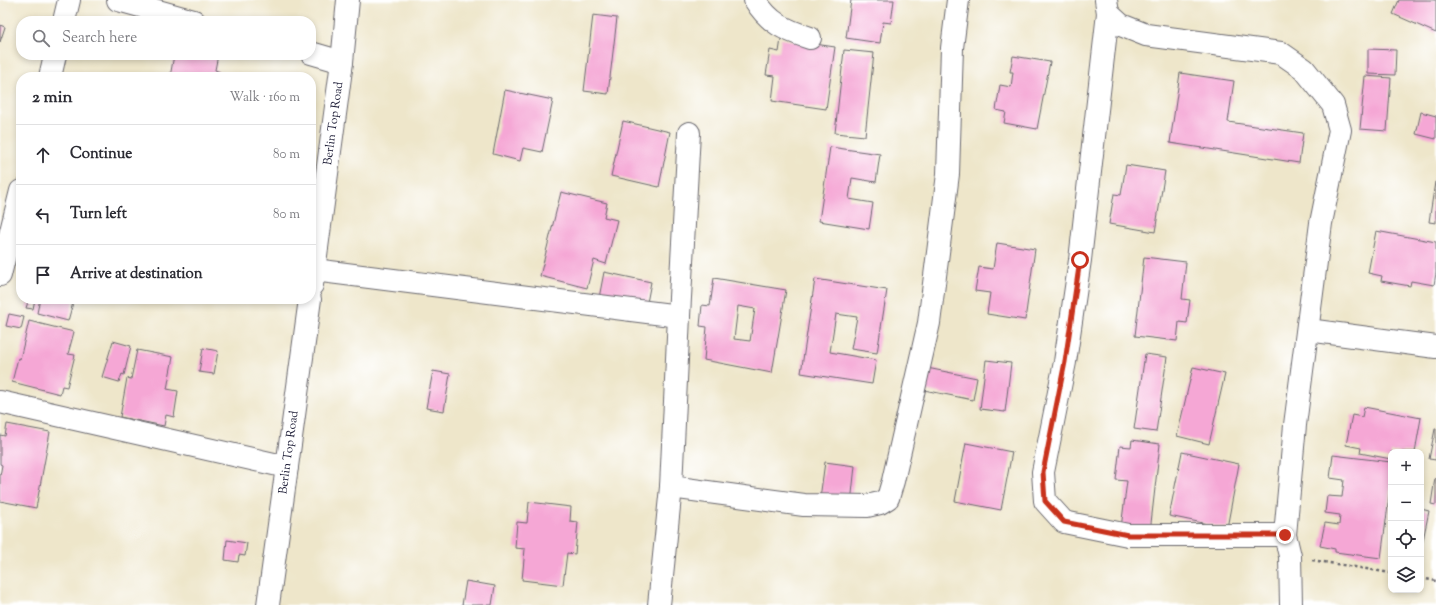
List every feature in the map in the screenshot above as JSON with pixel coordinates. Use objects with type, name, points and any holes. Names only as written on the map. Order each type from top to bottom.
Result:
[{"type":"street","points":[[65,16],[69,0]]},
{"type":"street","points":[[118,0],[176,16]]},
{"type":"street","name":"Berlin Top Road","points":[[316,255],[342,62],[348,0]]},
{"type":"street","points":[[755,0],[770,19],[788,31],[810,38]]},
{"type":"street","points":[[672,487],[804,505],[867,506],[880,503],[888,498],[929,323],[948,174],[952,48],[958,0]]},
{"type":"street","points":[[1107,6],[1121,25],[1146,34],[1281,53],[1304,70],[1333,105],[1340,130],[1321,223],[1295,425],[1285,535],[1290,556],[1291,605]]},
{"type":"street","points":[[1107,6],[1080,260],[1065,362],[1043,472],[1045,501],[1064,522],[1128,535],[1285,535]]},
{"type":"street","points":[[316,54],[342,62]]},
{"type":"street","points":[[51,72],[54,60]]},
{"type":"street","points":[[659,605],[672,487],[679,316],[689,133]]},
{"type":"street","points":[[0,275],[16,211]]},
{"type":"street","points":[[316,270],[679,316]]},
{"type":"street","name":"Berlin Top Road","points":[[268,605],[309,304]]},
{"type":"street","points":[[1308,330],[1436,347]]},
{"type":"street","points":[[0,402],[287,467]]},
{"type":"path","points":[[1290,556],[1388,572]]},
{"type":"path","points":[[1424,578],[1436,580]]},
{"type":"building","points":[[851,0],[894,0],[891,23],[883,22],[880,43],[846,38]]},
{"type":"building","points":[[1399,0],[1436,0],[1436,33],[1393,14]]},
{"type":"building","points":[[593,15],[617,18],[608,94],[584,91]]},
{"type":"building","points":[[0,25],[5,27],[0,42]]},
{"type":"building","points":[[781,39],[835,47],[826,109],[772,101],[775,76],[766,75],[770,50],[779,52]]},
{"type":"building","points":[[1368,49],[1396,50],[1395,75],[1368,74]]},
{"type":"building","points":[[844,50],[874,53],[865,136],[835,133]]},
{"type":"building","points":[[1013,56],[1050,62],[1037,129],[1004,123],[1006,112],[996,110],[1000,85],[1011,87],[1013,72],[1010,72]]},
{"type":"building","points":[[173,60],[217,60],[215,70],[220,72],[171,72]]},
{"type":"building","points":[[1180,73],[1234,81],[1228,122],[1303,133],[1299,163],[1170,143]]},
{"type":"building","points":[[1365,76],[1391,78],[1387,131],[1360,129]]},
{"type":"building","points":[[505,90],[553,100],[542,152],[523,148],[520,161],[493,154]]},
{"type":"building","points":[[1421,112],[1436,116],[1436,139],[1416,134]]},
{"type":"building","points":[[623,121],[670,132],[659,187],[611,176]]},
{"type":"building","points":[[830,147],[880,154],[876,182],[852,178],[849,199],[873,203],[869,229],[819,221]]},
{"type":"building","points":[[1126,165],[1165,171],[1155,232],[1109,224],[1114,194],[1121,195]]},
{"type":"building","points":[[1436,182],[1436,223],[1429,222]]},
{"type":"building","points":[[561,192],[607,203],[604,217],[617,220],[606,264],[594,260],[587,288],[540,276]]},
{"type":"building","points":[[1376,231],[1436,242],[1436,273],[1434,285],[1411,281],[1410,286],[1381,281],[1382,276],[1368,273]]},
{"type":"building","points":[[997,243],[1035,249],[1025,320],[987,314],[990,293],[975,291],[979,267],[993,269]]},
{"type":"building","points":[[1144,257],[1186,262],[1182,299],[1190,300],[1187,323],[1179,322],[1177,341],[1135,336]]},
{"type":"building","points":[[604,272],[651,282],[646,308],[599,298]]},
{"type":"building","points":[[714,278],[786,290],[772,373],[704,360],[707,327],[700,326],[702,305],[710,306]],"holes":[[[738,306],[755,309],[750,341],[734,339]]]},
{"type":"building","points":[[815,279],[887,290],[877,353],[851,349],[857,317],[836,314],[830,352],[876,360],[872,384],[801,373]]},
{"type":"building","points":[[27,304],[34,304],[33,309],[26,308]]},
{"type":"building","points":[[39,304],[73,304],[68,321],[37,313]]},
{"type":"building","points":[[9,314],[24,317],[21,329],[6,326]]},
{"type":"building","points":[[29,321],[74,332],[68,354],[75,355],[67,387],[62,386],[60,394],[12,382],[18,358],[20,359]]},
{"type":"building","points":[[113,341],[131,346],[124,375],[122,374],[119,382],[102,377]]},
{"type":"building","points":[[203,348],[218,351],[214,374],[199,372]]},
{"type":"building","points":[[137,350],[173,357],[167,389],[178,391],[174,417],[166,415],[164,426],[120,417],[127,378],[131,379]]},
{"type":"building","points":[[1145,354],[1167,357],[1156,432],[1134,429]]},
{"type":"building","points":[[986,360],[1011,363],[1005,412],[980,409]]},
{"type":"building","points":[[1193,367],[1225,374],[1209,444],[1177,436]]},
{"type":"building","points":[[927,368],[977,378],[973,400],[924,390]]},
{"type":"building","points":[[433,371],[450,374],[444,411],[426,408]]},
{"type":"building","points":[[1364,407],[1421,418],[1416,449],[1388,449],[1388,458],[1360,453],[1361,448],[1346,445],[1352,415],[1362,417]]},
{"type":"building","points":[[7,424],[50,432],[36,508],[0,501],[0,476],[2,465],[0,464],[0,435],[5,436]]},
{"type":"building","points":[[1436,429],[1436,460],[1429,459]]},
{"type":"building","points":[[1132,440],[1160,444],[1150,532],[1121,528],[1127,481],[1116,480],[1120,446],[1131,447]]},
{"type":"building","points":[[966,443],[1012,452],[1001,510],[955,501]]},
{"type":"building","points":[[1182,452],[1239,464],[1227,528],[1169,516]]},
{"type":"building","points":[[1333,455],[1388,462],[1388,506],[1381,558],[1335,552],[1335,549],[1320,546],[1325,523],[1339,525],[1340,515],[1325,513],[1327,496],[1342,497],[1344,480],[1330,478]]},
{"type":"building","points":[[825,462],[855,466],[851,503],[820,498]]},
{"type":"building","points":[[1436,478],[1436,505],[1431,504]]},
{"type":"building","points":[[529,502],[571,507],[570,521],[578,522],[575,554],[567,553],[563,585],[522,580],[525,549],[515,548],[517,522],[527,523]]},
{"type":"building","points":[[1424,510],[1429,511],[1424,535]]},
{"type":"building","points":[[227,540],[247,543],[245,556],[239,555],[238,562],[225,560]]},
{"type":"building","points":[[466,581],[495,586],[492,605],[462,605]]},
{"type":"route","points":[[1080,260],[1065,362],[1043,472],[1045,501],[1064,522],[1128,535],[1285,535]]}]
